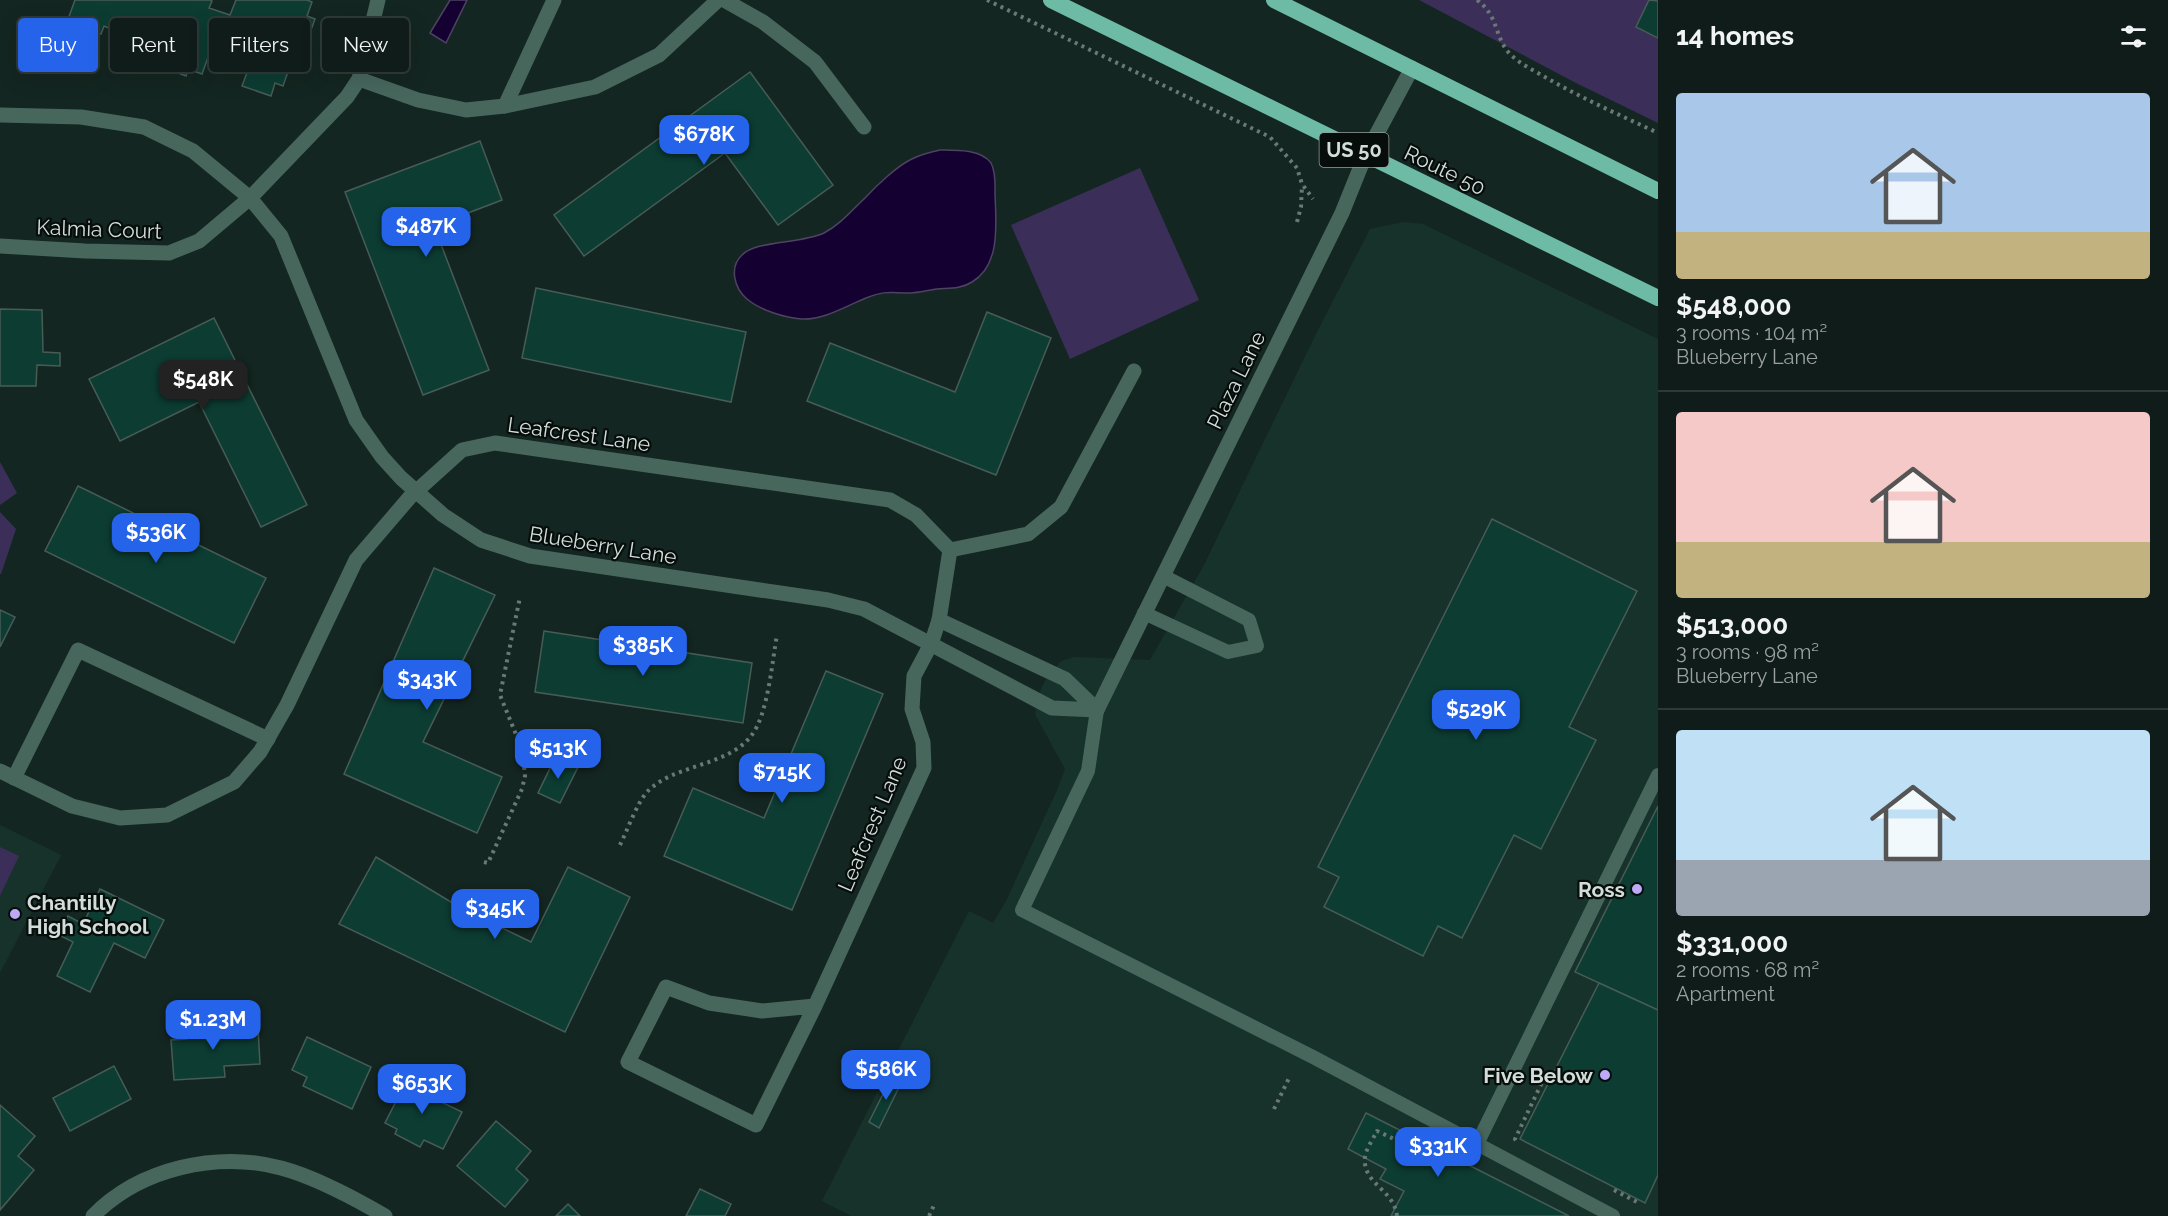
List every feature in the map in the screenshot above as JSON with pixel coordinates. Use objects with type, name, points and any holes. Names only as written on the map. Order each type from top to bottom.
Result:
[{"type":"highway","name":"Route 50","points":[[1051,0],[1658,298]]},
{"type":"highway","points":[[1274,0],[1658,191]]},
{"type":"street","points":[[378,0],[359,80],[418,100],[466,110],[505,106],[595,87],[659,55],[718,0]]},
{"type":"street","points":[[505,106],[554,0]]},
{"type":"street","points":[[724,0],[763,22],[815,62],[864,128]]},
{"type":"street","name":"Plaza Lane","points":[[1097,710],[1342,213],[1365,156],[1412,68]]},
{"type":"street","name":"Kalmia Court","points":[[0,246],[169,253],[199,241],[250,198],[347,97],[359,80]]},
{"type":"street","name":"Blueberry Lane","points":[[0,115],[81,117],[144,127],[193,151],[250,198],[281,236],[356,420],[382,457],[416,491],[443,514],[481,540],[530,556],[828,600],[864,609],[1052,708],[1097,710]]},
{"type":"street","points":[[950,550],[1028,534],[1061,507],[1134,371]]},
{"type":"street","name":"Leafcrest Lane","points":[[0,771],[72,806],[120,818],[167,814],[234,782],[268,739],[287,705],[356,560],[416,491],[462,450],[495,443],[890,500],[916,514],[950,550],[939,620],[931,644],[914,676],[912,709],[923,742],[924,768],[815,1006],[756,1125],[628,1062],[666,987],[709,1003],[762,1011],[815,1006]]},
{"type":"street","points":[[939,620],[1065,679],[1097,710]]},
{"type":"street","points":[[14,778],[78,650],[268,739]]},
{"type":"street","points":[[93,1216],[118,1196],[163,1173],[186,1166],[235,1161],[281,1168],[303,1175],[385,1216]]},
{"type":"lane","points":[[1144,613],[1228,652],[1257,646],[1249,620],[1162,576]]},
{"type":"lane","points":[[1097,710],[1088,771],[1022,910],[1312,1057],[1613,1216]]},
{"type":"lane","points":[[1478,1144],[1658,775]]},
{"type":"path","points":[[987,0],[1270,137],[1297,168],[1302,184],[1312,199]]},
{"type":"path","points":[[1477,0],[1492,16],[1509,53],[1522,64],[1558,85],[1658,133]]},
{"type":"path","points":[[1297,222],[1301,207],[1302,184]]},
{"type":"path","points":[[484,862],[488,864],[522,789],[525,776],[517,737],[500,695],[520,597]]},
{"type":"path","points":[[620,845],[646,793],[659,782],[737,748],[751,736],[761,718],[777,635]]},
{"type":"path","points":[[1525,1144],[1515,1139],[1547,1072]]},
{"type":"path","points":[[1274,1108],[1290,1076]]},
{"type":"path","points":[[1397,1216],[1394,1202],[1366,1172],[1365,1155],[1377,1131],[1405,1144]]},
{"type":"path","points":[[1606,1186],[1637,1202]]},
{"type":"path","points":[[929,1216],[935,1203]]},
{"type":"shaded area","points":[[450,0],[467,0],[446,43],[430,33]]},
{"type":"shaded area","points":[[1419,0],[1658,0],[1658,123],[1574,82]]},
{"type":"shaded area","points":[[940,150],[967,151],[981,155],[987,158],[994,170],[995,243],[988,265],[972,282],[955,288],[879,294],[827,315],[810,319],[773,313],[752,303],[739,289],[734,271],[735,265],[749,250],[824,233],[841,221],[902,165],[920,155]]},
{"type":"shaded area","points":[[1140,168],[1199,300],[1070,359],[1011,225]]},
{"type":"shaded area","points":[[1404,222],[1423,224],[1658,339],[1658,1216],[851,1216],[822,1201],[969,911],[993,923],[1006,901],[1058,788],[1065,769],[1035,714],[1046,679],[1061,661],[1074,657],[1150,660],[1204,565],[1315,336],[1370,229]]},
{"type":"shaded area","points":[[0,462],[17,493],[0,505]]},
{"type":"shaded area","points":[[0,512],[16,529],[1,574],[0,574]]},
{"type":"shaded area","name":"Chantilly High School","points":[[0,825],[61,855],[0,973]]},
{"type":"shaded area","points":[[0,847],[19,856],[0,896]]},
{"type":"building","points":[[75,0],[210,0],[212,1],[209,8],[230,15],[236,0],[307,0],[312,2],[307,16],[315,19],[310,33],[310,18],[209,18],[209,55],[202,74],[196,72],[197,18],[110,18],[110,28],[104,26],[101,34],[98,33],[98,18],[68,18]]},
{"type":"building","points":[[1649,0],[1658,1],[1658,38],[1636,27]]},
{"type":"building","points":[[176,72],[187,72],[186,76]]},
{"type":"building","points":[[247,72],[288,72],[283,86],[275,83],[271,96],[242,86]]},
{"type":"building","points":[[750,72],[833,185],[778,225],[725,153],[584,256],[554,215]]},
{"type":"building","points":[[480,141],[502,200],[434,226],[489,370],[423,395],[345,192]]},
{"type":"building","points":[[536,288],[746,332],[731,402],[522,358]]},
{"type":"building","points":[[0,309],[42,310],[43,352],[60,353],[60,366],[37,365],[36,386],[0,386]]},
{"type":"building","points":[[987,312],[1051,338],[996,475],[807,401],[830,343],[955,392]]},
{"type":"building","points":[[214,318],[307,505],[261,527],[199,402],[120,441],[89,379]]},
{"type":"building","points":[[78,486],[266,578],[234,643],[45,551]]},
{"type":"building","points":[[1492,519],[1637,591],[1569,727],[1596,740],[1541,849],[1514,835],[1462,938],[1438,926],[1423,956],[1324,907],[1339,877],[1318,867]]},
{"type":"building","points":[[434,568],[495,595],[423,742],[502,777],[477,833],[344,774]]},
{"type":"building","points":[[0,610],[15,617],[0,647]]},
{"type":"building","points":[[544,631],[752,663],[743,723],[535,692]]},
{"type":"building","points":[[826,671],[883,694],[792,910],[664,856],[693,788],[764,818]]},
{"type":"building","points":[[556,756],[578,767],[560,803],[538,793]]},
{"type":"building","name":"Ross","points":[[1658,806],[1658,1010],[1575,972]]},
{"type":"building","points":[[376,857],[461,908],[531,942],[568,867],[630,897],[565,1032],[339,924]]},
{"type":"building","points":[[100,889],[164,920],[145,958],[114,943],[90,992],[57,976],[73,942],[59,935],[68,916],[83,924]]},
{"type":"building","name":"Five Below","points":[[1599,983],[1658,1010],[1658,1175],[1645,1203],[1520,1139]]},
{"type":"building","points":[[209,1022],[210,1031],[258,1028],[260,1064],[224,1066],[225,1077],[174,1080],[171,1040],[187,1039],[186,1024]]},
{"type":"building","points":[[307,1037],[371,1067],[352,1109],[303,1086],[307,1077],[292,1070]]},
{"type":"building","points":[[114,1066],[131,1099],[70,1131],[53,1098]]},
{"type":"building","points":[[410,1074],[434,1086],[429,1096],[462,1112],[443,1149],[424,1140],[420,1147],[395,1134],[397,1129],[385,1123]]},
{"type":"building","points":[[893,1074],[903,1079],[879,1128],[869,1122]]},
{"type":"building","points":[[0,1105],[35,1136],[18,1156],[34,1170],[0,1210]]},
{"type":"building","points":[[1366,1113],[1569,1216],[1391,1216],[1404,1191],[1380,1179],[1386,1169],[1348,1149]]},
{"type":"building","points":[[496,1121],[531,1151],[516,1169],[528,1180],[505,1207],[457,1166]]},
{"type":"building","points":[[700,1189],[731,1204],[725,1216],[686,1216]]},
{"type":"building","points":[[568,1204],[580,1216],[556,1216]]},
{"type":"place","name":"Ross","points":[[1637,889]]},
{"type":"place","name":"Chantilly High School","points":[[15,914]]},
{"type":"place","name":"Five Below","points":[[1605,1075]]}]
